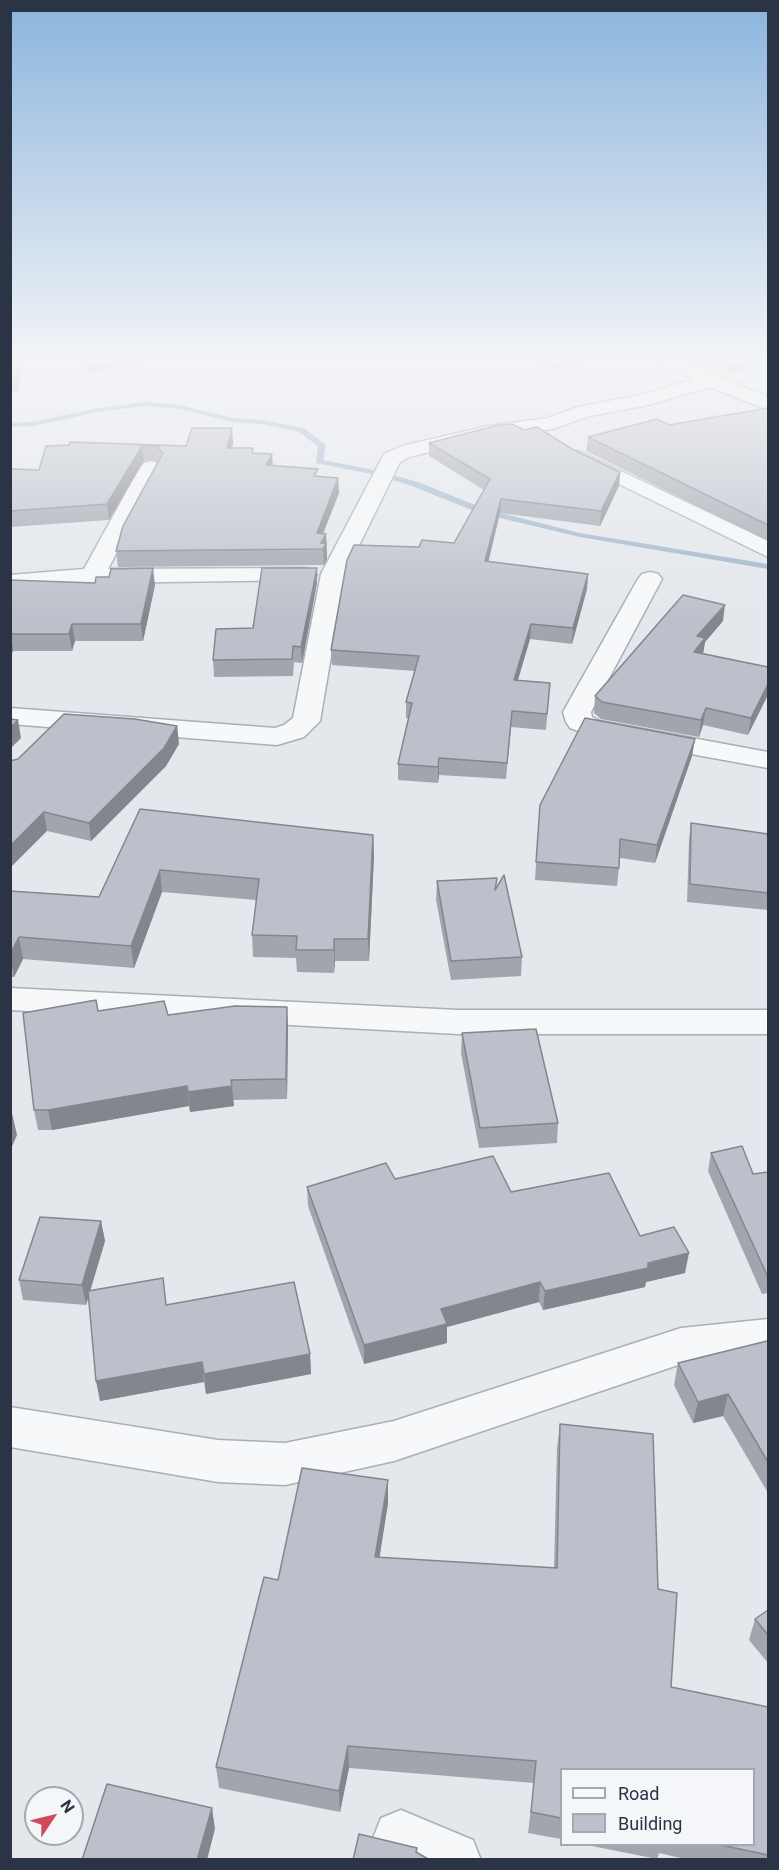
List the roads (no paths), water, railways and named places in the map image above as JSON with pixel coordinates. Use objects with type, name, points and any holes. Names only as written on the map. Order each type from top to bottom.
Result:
[{"type":"street","points":[[10,716],[277,737],[294,731],[306,721],[333,574],[391,458],[402,452],[435,444]]},
{"type":"street","points":[[561,444],[579,457],[768,550]]},
{"type":"street","points":[[92,576],[151,467]]},
{"type":"street","points":[[10,582],[92,576],[333,574]]},
{"type":"street","points":[[650,579],[577,712],[580,722],[591,728],[768,760]]},
{"type":"street","points":[[35,745],[59,720]]},
{"type":"street","points":[[10,999],[458,1022],[768,1022]]},
{"type":"street","points":[[10,1427],[218,1461],[285,1464],[394,1441],[681,1346],[768,1337]]},
{"type":"street","points":[[401,1838],[453,1860]]},
{"type":"waterway","points":[[321,444],[319,461],[378,473],[415,484],[482,511],[580,535],[768,567]]}]
